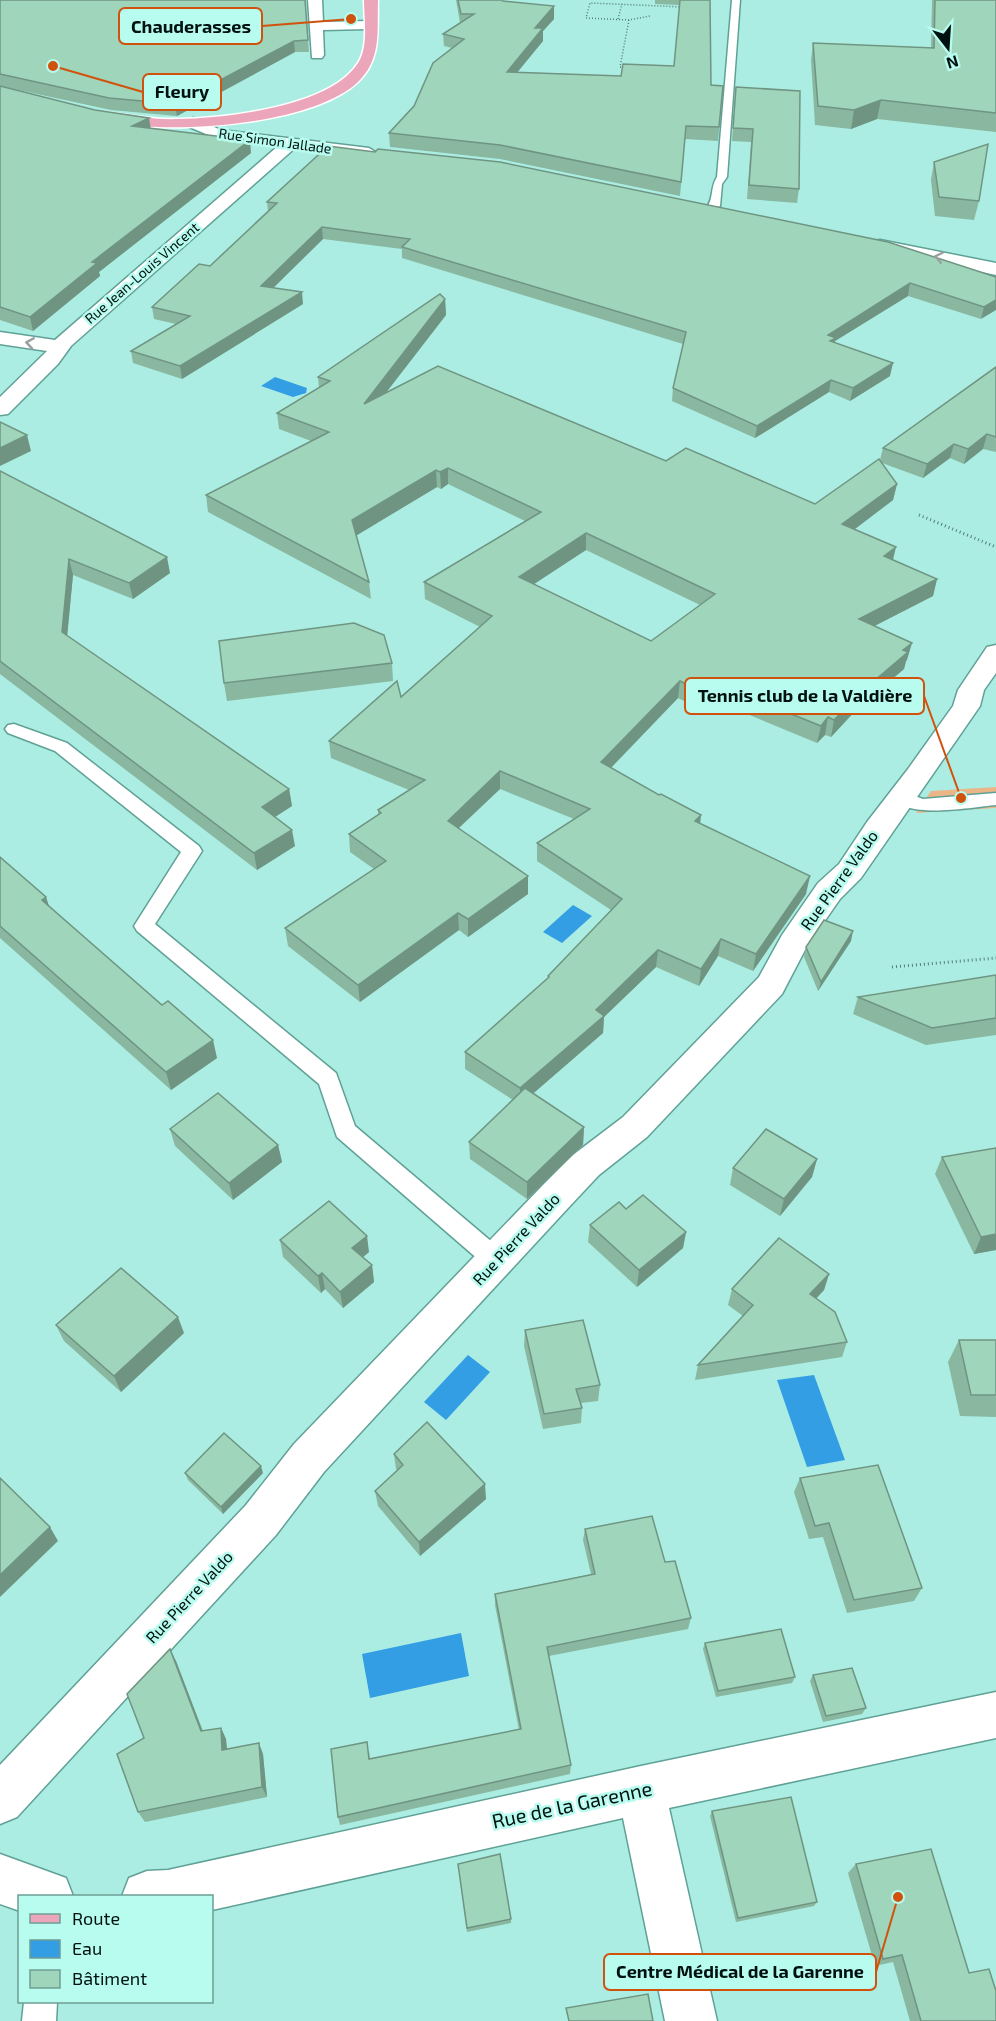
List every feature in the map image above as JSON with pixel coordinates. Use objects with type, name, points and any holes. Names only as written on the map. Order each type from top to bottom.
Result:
[{"type":"main road","points":[[92,114],[140,122],[193,123],[281,110],[337,89],[355,76],[365,64],[371,0]]},
{"type":"street","points":[[315,0],[317,55]]},
{"type":"street","points":[[315,26],[369,26]]},
{"type":"street","name":"Rue Simon Jallade","points":[[193,123],[218,134],[384,154]]},
{"type":"street","name":"Rue Jean-Louis Vincent","points":[[0,409],[51,360],[60,347],[290,144]]},
{"type":"street","points":[[694,205],[734,213]]},
{"type":"street","points":[[863,241],[996,269]]},
{"type":"street","points":[[0,338],[60,347]]},
{"type":"street","name":"Rue Pierre Valdo","points":[[0,1800],[261,1520],[309,1458],[496,1260],[586,1165],[635,1127],[771,985],[793,943],[829,891],[850,871],[966,706],[971,690],[996,653]]},
{"type":"street","name":"Rue de la Garenne","points":[[168,1895],[641,1790],[996,1715]]},
{"type":"street","points":[[641,1790],[691,2021]]},
{"type":"street","points":[[0,1879],[45,1895]]},
{"type":"lane","points":[[712,208],[715,206],[717,184],[722,177],[735,4]]},
{"type":"lane","points":[[14,729],[61,747],[192,851],[144,926],[328,1079],[345,1131],[496,1260]]},
{"type":"lane","points":[[901,797],[922,805],[996,799]]},
{"type":"lane","points":[[39,2021],[41,2003]]},
{"type":"path","points":[[650,15],[629,20],[586,18],[590,3],[735,4]]},
{"type":"path","points":[[618,19],[622,4]]},
{"type":"path","points":[[629,20],[620,67],[631,68]]},
{"type":"path","points":[[919,515],[996,547]]},
{"type":"path","points":[[892,967],[996,958]]},
{"type":"shaded area","points":[[996,787],[996,808],[916,813],[931,791]]},
{"type":"water","points":[[275,377],[307,388],[306,393],[293,397],[261,386]]},
{"type":"water","points":[[573,905],[592,916],[562,943],[543,932]]},
{"type":"water","points":[[468,1355],[490,1372],[446,1420],[424,1402]]},
{"type":"water","points":[[814,1375],[845,1460],[807,1467],[777,1380]]},
{"type":"water","points":[[461,1633],[469,1676],[370,1698],[362,1654]]},
{"type":"building","points":[[0,0],[305,0],[308,40],[294,41],[175,104],[109,98],[0,74]]},
{"type":"building","points":[[458,0],[502,0],[554,6],[535,28],[543,28],[507,72],[621,76],[623,64],[674,66],[680,0],[710,0],[711,85],[723,86],[719,127],[686,126],[681,182],[500,145],[389,133],[414,106],[433,63],[464,39],[443,34],[474,14],[461,14]]},
{"type":"building","points":[[935,0],[996,0],[996,113],[881,100],[854,110],[818,106],[813,43],[934,48]]},
{"type":"building","points":[[0,86],[95,110],[149,118],[132,126],[250,140],[92,262],[97,263],[30,317],[0,307]]},
{"type":"building","points":[[736,87],[800,91],[799,189],[749,185],[753,129],[733,128]]},
{"type":"building","points":[[988,144],[979,201],[939,197],[934,162]]},
{"type":"building","points":[[328,146],[500,162],[888,242],[996,277],[996,300],[984,307],[910,283],[828,335],[836,338],[830,341],[893,363],[853,388],[831,380],[757,426],[673,388],[686,332],[402,247],[410,239],[322,227],[261,286],[302,292],[180,366],[131,351],[190,316],[152,307],[199,264],[210,266],[277,203],[267,202]]},
{"type":"building","points":[[440,294],[445,299],[364,404],[438,366],[666,461],[686,448],[815,504],[879,459],[897,484],[842,524],[896,547],[884,556],[937,579],[859,619],[912,643],[903,650],[908,652],[861,692],[834,720],[828,717],[821,726],[737,692],[730,697],[702,684],[696,689],[680,681],[601,762],[659,795],[701,815],[695,821],[810,876],[756,954],[721,939],[701,969],[658,950],[596,1010],[604,1016],[520,1088],[465,1052],[549,977],[622,899],[537,843],[590,809],[500,771],[448,821],[528,876],[468,919],[458,913],[358,985],[285,928],[386,861],[349,834],[381,813],[378,810],[425,780],[329,741],[397,681],[401,697],[492,616],[424,582],[541,512],[448,468],[440,472],[436,470],[352,520],[369,582],[206,495],[329,432],[277,413],[330,381],[318,377]],"holes":[[[586,533],[715,594],[651,641],[519,577]]]},
{"type":"building","points":[[996,367],[996,437],[987,434],[968,449],[954,444],[927,464],[883,448]]},
{"type":"building","points":[[0,422],[27,435],[0,448]]},
{"type":"building","points":[[0,471],[167,557],[129,583],[69,559],[62,632],[289,789],[262,807],[292,830],[254,853],[0,661]]},
{"type":"building","points":[[354,623],[384,635],[392,663],[224,683],[219,641]]},
{"type":"building","points":[[0,857],[46,897],[42,900],[162,1005],[168,1001],[213,1040],[166,1072],[0,926]]},
{"type":"building","points":[[824,920],[853,931],[821,982],[806,947]]},
{"type":"building","points":[[996,975],[996,1018],[932,1028],[858,997]]},
{"type":"building","points":[[525,1088],[584,1127],[527,1182],[469,1142]]},
{"type":"building","points":[[218,1093],[278,1145],[229,1183],[170,1129]]},
{"type":"building","points":[[766,1129],[817,1159],[784,1199],[733,1168]]},
{"type":"building","points":[[996,1148],[996,1234],[981,1237],[942,1157]]},
{"type":"building","points":[[643,1195],[686,1232],[639,1270],[590,1225],[619,1202],[626,1209]]},
{"type":"building","points":[[329,1201],[367,1236],[352,1248],[372,1265],[340,1292],[322,1273],[318,1276],[280,1240]]},
{"type":"building","points":[[779,1238],[829,1274],[810,1294],[835,1312],[847,1342],[698,1365],[753,1305],[732,1289]]},
{"type":"building","points":[[121,1268],[178,1317],[114,1376],[56,1325]]},
{"type":"building","points":[[583,1320],[600,1385],[576,1389],[582,1408],[544,1414],[525,1330]]},
{"type":"building","points":[[959,1340],[996,1340],[996,1395],[971,1395]]},
{"type":"building","points":[[427,1422],[485,1484],[419,1542],[375,1491],[403,1465],[394,1454]]},
{"type":"building","points":[[224,1433],[261,1466],[221,1507],[185,1473]]},
{"type":"building","points":[[878,1465],[922,1588],[854,1600],[829,1523],[815,1526],[800,1478]]},
{"type":"building","points":[[0,1478],[50,1527],[0,1575]]},
{"type":"building","points":[[652,1516],[665,1562],[675,1561],[691,1618],[547,1647],[571,1765],[338,1817],[331,1749],[367,1742],[369,1759],[521,1729],[495,1594],[595,1574],[585,1529]]},
{"type":"building","points":[[781,1629],[795,1677],[718,1691],[705,1643]]},
{"type":"building","points":[[170,1649],[201,1731],[221,1728],[222,1750],[259,1743],[262,1787],[138,1812],[117,1754],[144,1738],[127,1694]]},
{"type":"building","points":[[852,1668],[866,1708],[826,1716],[813,1675]]},
{"type":"building","points":[[791,1797],[817,1902],[738,1918],[712,1811]]},
{"type":"building","points":[[931,1849],[969,1973],[989,1969],[996,1991],[996,2021],[921,2021],[902,1955],[883,1959],[856,1864]]},
{"type":"building","points":[[500,1854],[511,1919],[467,1928],[458,1864]]},
{"type":"building","points":[[648,1994],[653,2021],[569,2021],[566,2008]]},
{"type":"place","name":"Chauderasses","points":[[351,19]]},
{"type":"place","name":"Fleury","points":[[53,66]]},
{"type":"place","name":"Tennis club de la Valdière","points":[[961,798]]},
{"type":"place","name":"Centre Médical de la Garenne","points":[[898,1897]]}]
